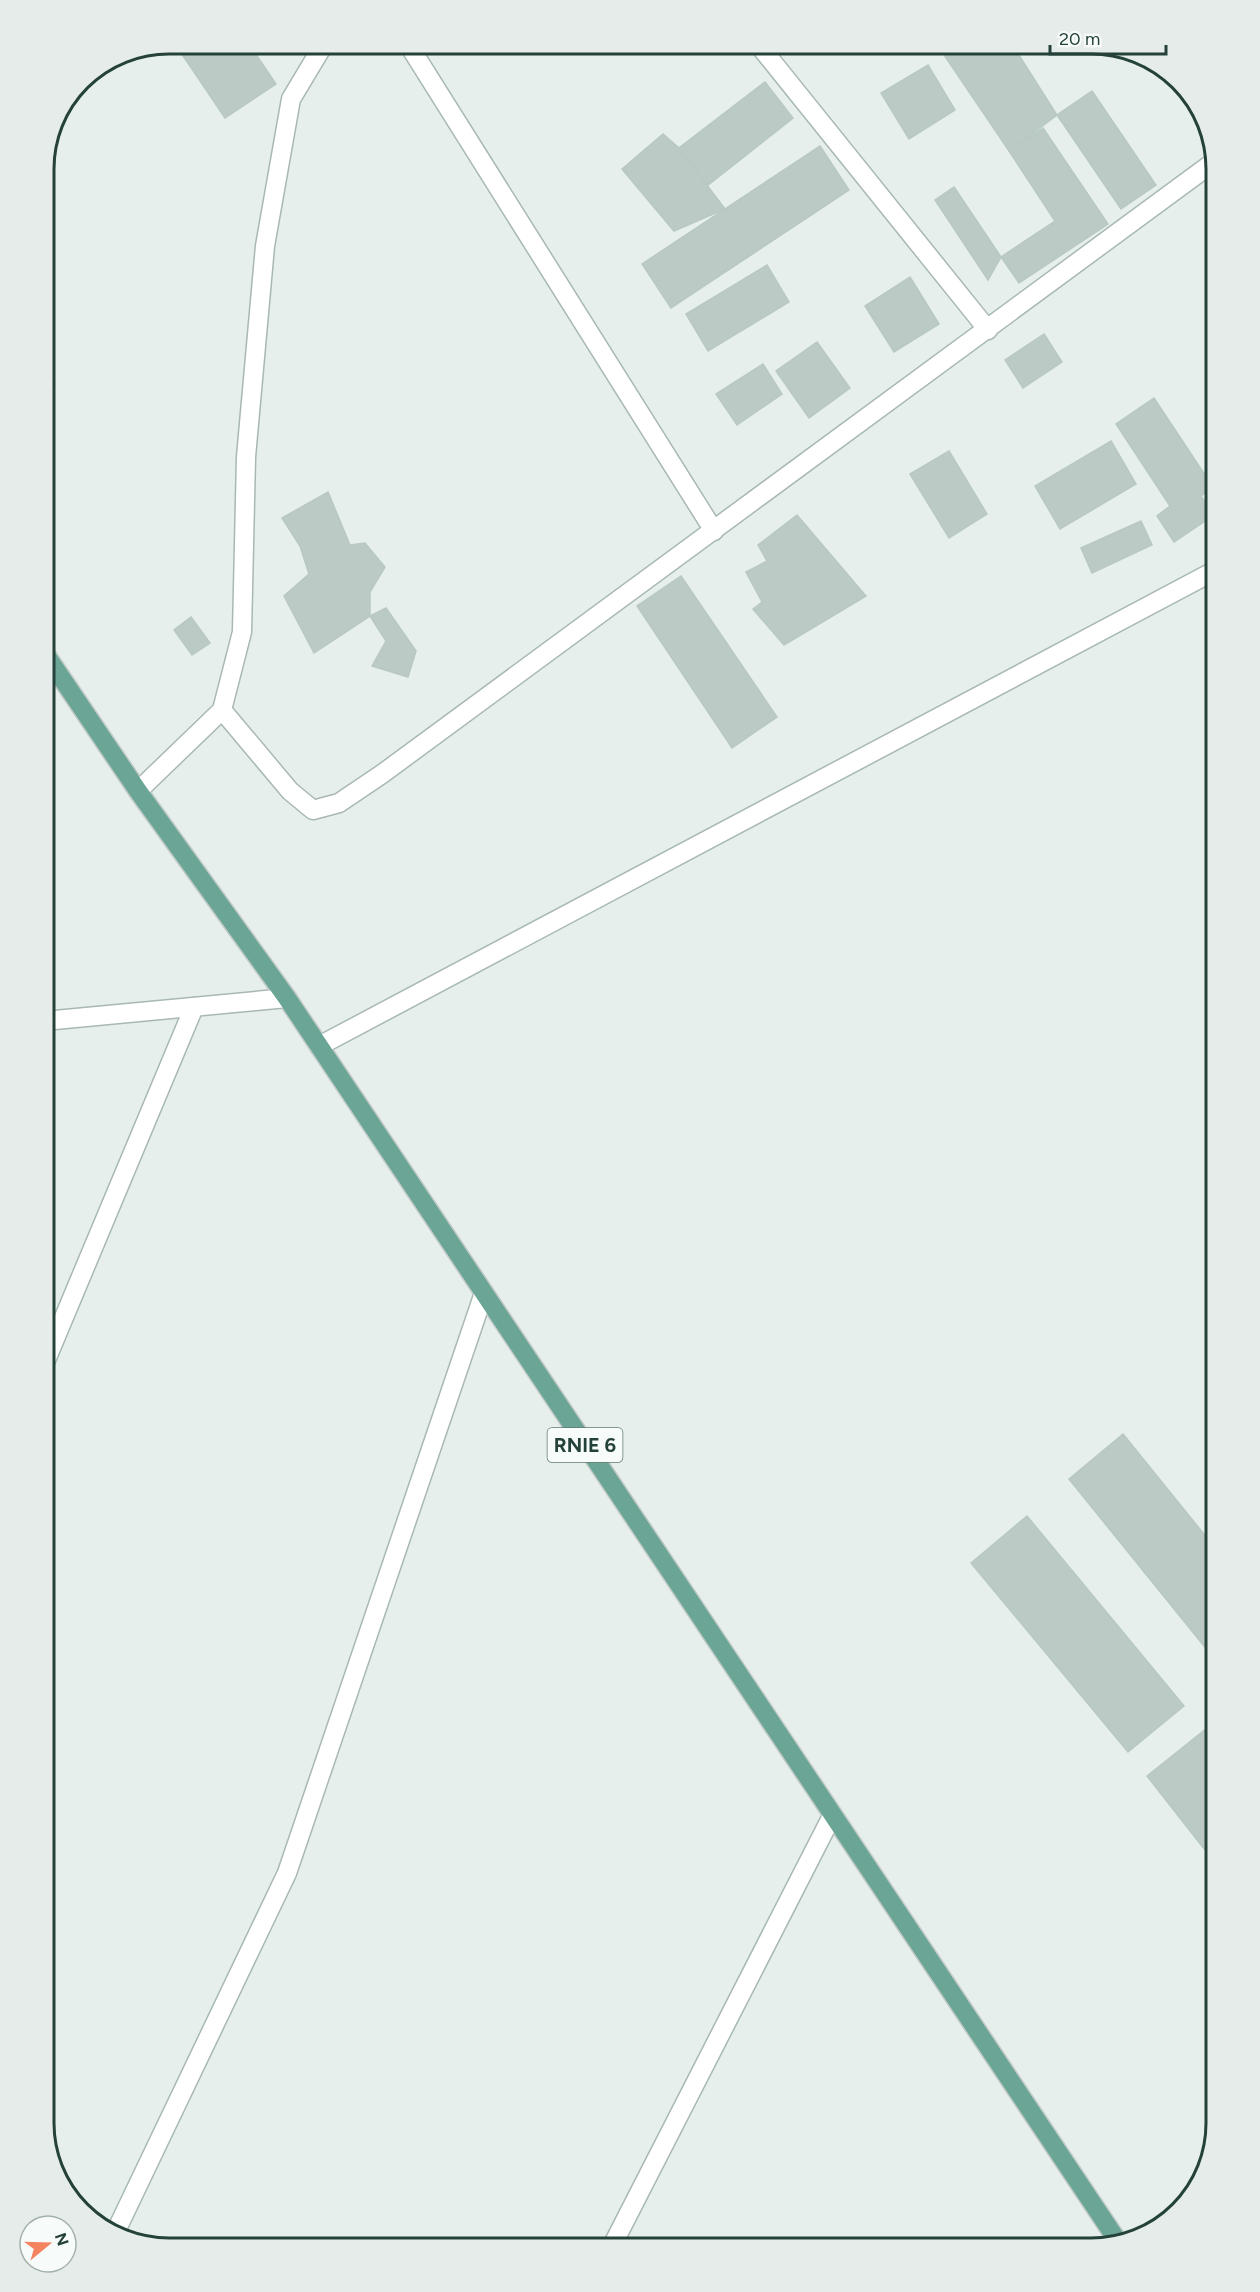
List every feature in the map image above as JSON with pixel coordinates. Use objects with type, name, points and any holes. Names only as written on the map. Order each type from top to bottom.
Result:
[{"type":"main road","name":"RNIE 6","points":[[54,667],[138,791],[287,998],[1114,2236]]},
{"type":"street","points":[[138,791],[222,710],[242,632],[246,457],[265,246],[291,99],[318,54]]},
{"type":"street","points":[[414,54],[714,531]]},
{"type":"street","points":[[766,54],[987,330]]},
{"type":"street","points":[[222,710],[290,791],[313,810],[339,803],[392,767],[714,531],[1206,167]]},
{"type":"street","points":[[319,1046],[1206,575]]},
{"type":"street","points":[[54,1021],[287,998]]},
{"type":"street","points":[[54,1341],[194,1007]]},
{"type":"street","points":[[118,2226],[288,1873],[484,1293]]},
{"type":"street","points":[[616,2238],[832,1816]]},
{"type":"building","points":[[182,54],[256,54],[276,84],[225,118]]},
{"type":"building","points":[[943,54],[1018,54],[1057,115],[1009,151]]},
{"type":"building","points":[[928,65],[955,110],[909,139],[881,93]]},
{"type":"building","points":[[765,82],[793,118],[707,186],[679,148]]},
{"type":"building","points":[[1092,91],[1156,185],[1121,209],[1057,115]]},
{"type":"building","points":[[1043,128],[1108,224],[1019,283],[1001,257],[1055,221],[1009,151]]},
{"type":"building","points":[[663,134],[679,148],[725,209],[674,231],[622,169]]},
{"type":"building","points":[[820,146],[849,190],[671,308],[642,264]]},
{"type":"building","points":[[954,187],[1001,257],[988,280],[935,200]]},
{"type":"building","points":[[767,265],[789,302],[708,351],[686,314]]},
{"type":"building","points":[[910,277],[939,324],[894,352],[865,306]]},
{"type":"building","points":[[1044,334],[1062,362],[1023,388],[1005,360]]},
{"type":"building","points":[[817,342],[850,388],[809,418],[776,371]]},
{"type":"building","points":[[763,364],[782,394],[737,425],[716,394]]},
{"type":"building","points":[[1154,398],[1206,476],[1206,492],[1201,496],[1206,503],[1206,520],[1174,542],[1157,516],[1170,506],[1116,424]]},
{"type":"building","points":[[1111,441],[1136,484],[1060,529],[1035,486]]},
{"type":"building","points":[[949,451],[987,514],[949,538],[910,474]]},
{"type":"building","points":[[328,492],[350,545],[365,543],[385,567],[370,592],[370,616],[314,653],[284,596],[309,574],[300,546],[282,518]]},
{"type":"building","points":[[797,515],[866,596],[784,645],[753,609],[762,602],[746,572],[767,561],[758,545]]},
{"type":"building","points":[[1141,521],[1152,545],[1092,573],[1081,548]]},
{"type":"building","points":[[681,576],[777,717],[732,748],[637,606]]},
{"type":"building","points":[[386,608],[416,651],[408,677],[372,666],[386,641],[370,616]]},
{"type":"building","points":[[191,617],[210,643],[192,655],[174,630]]},
{"type":"building","points":[[1123,1434],[1206,1537],[1206,1649],[1069,1479]]},
{"type":"building","points":[[1027,1516],[1184,1706],[1128,1752],[971,1563]]},
{"type":"building","points":[[1206,1729],[1206,1851],[1147,1776]]}]
